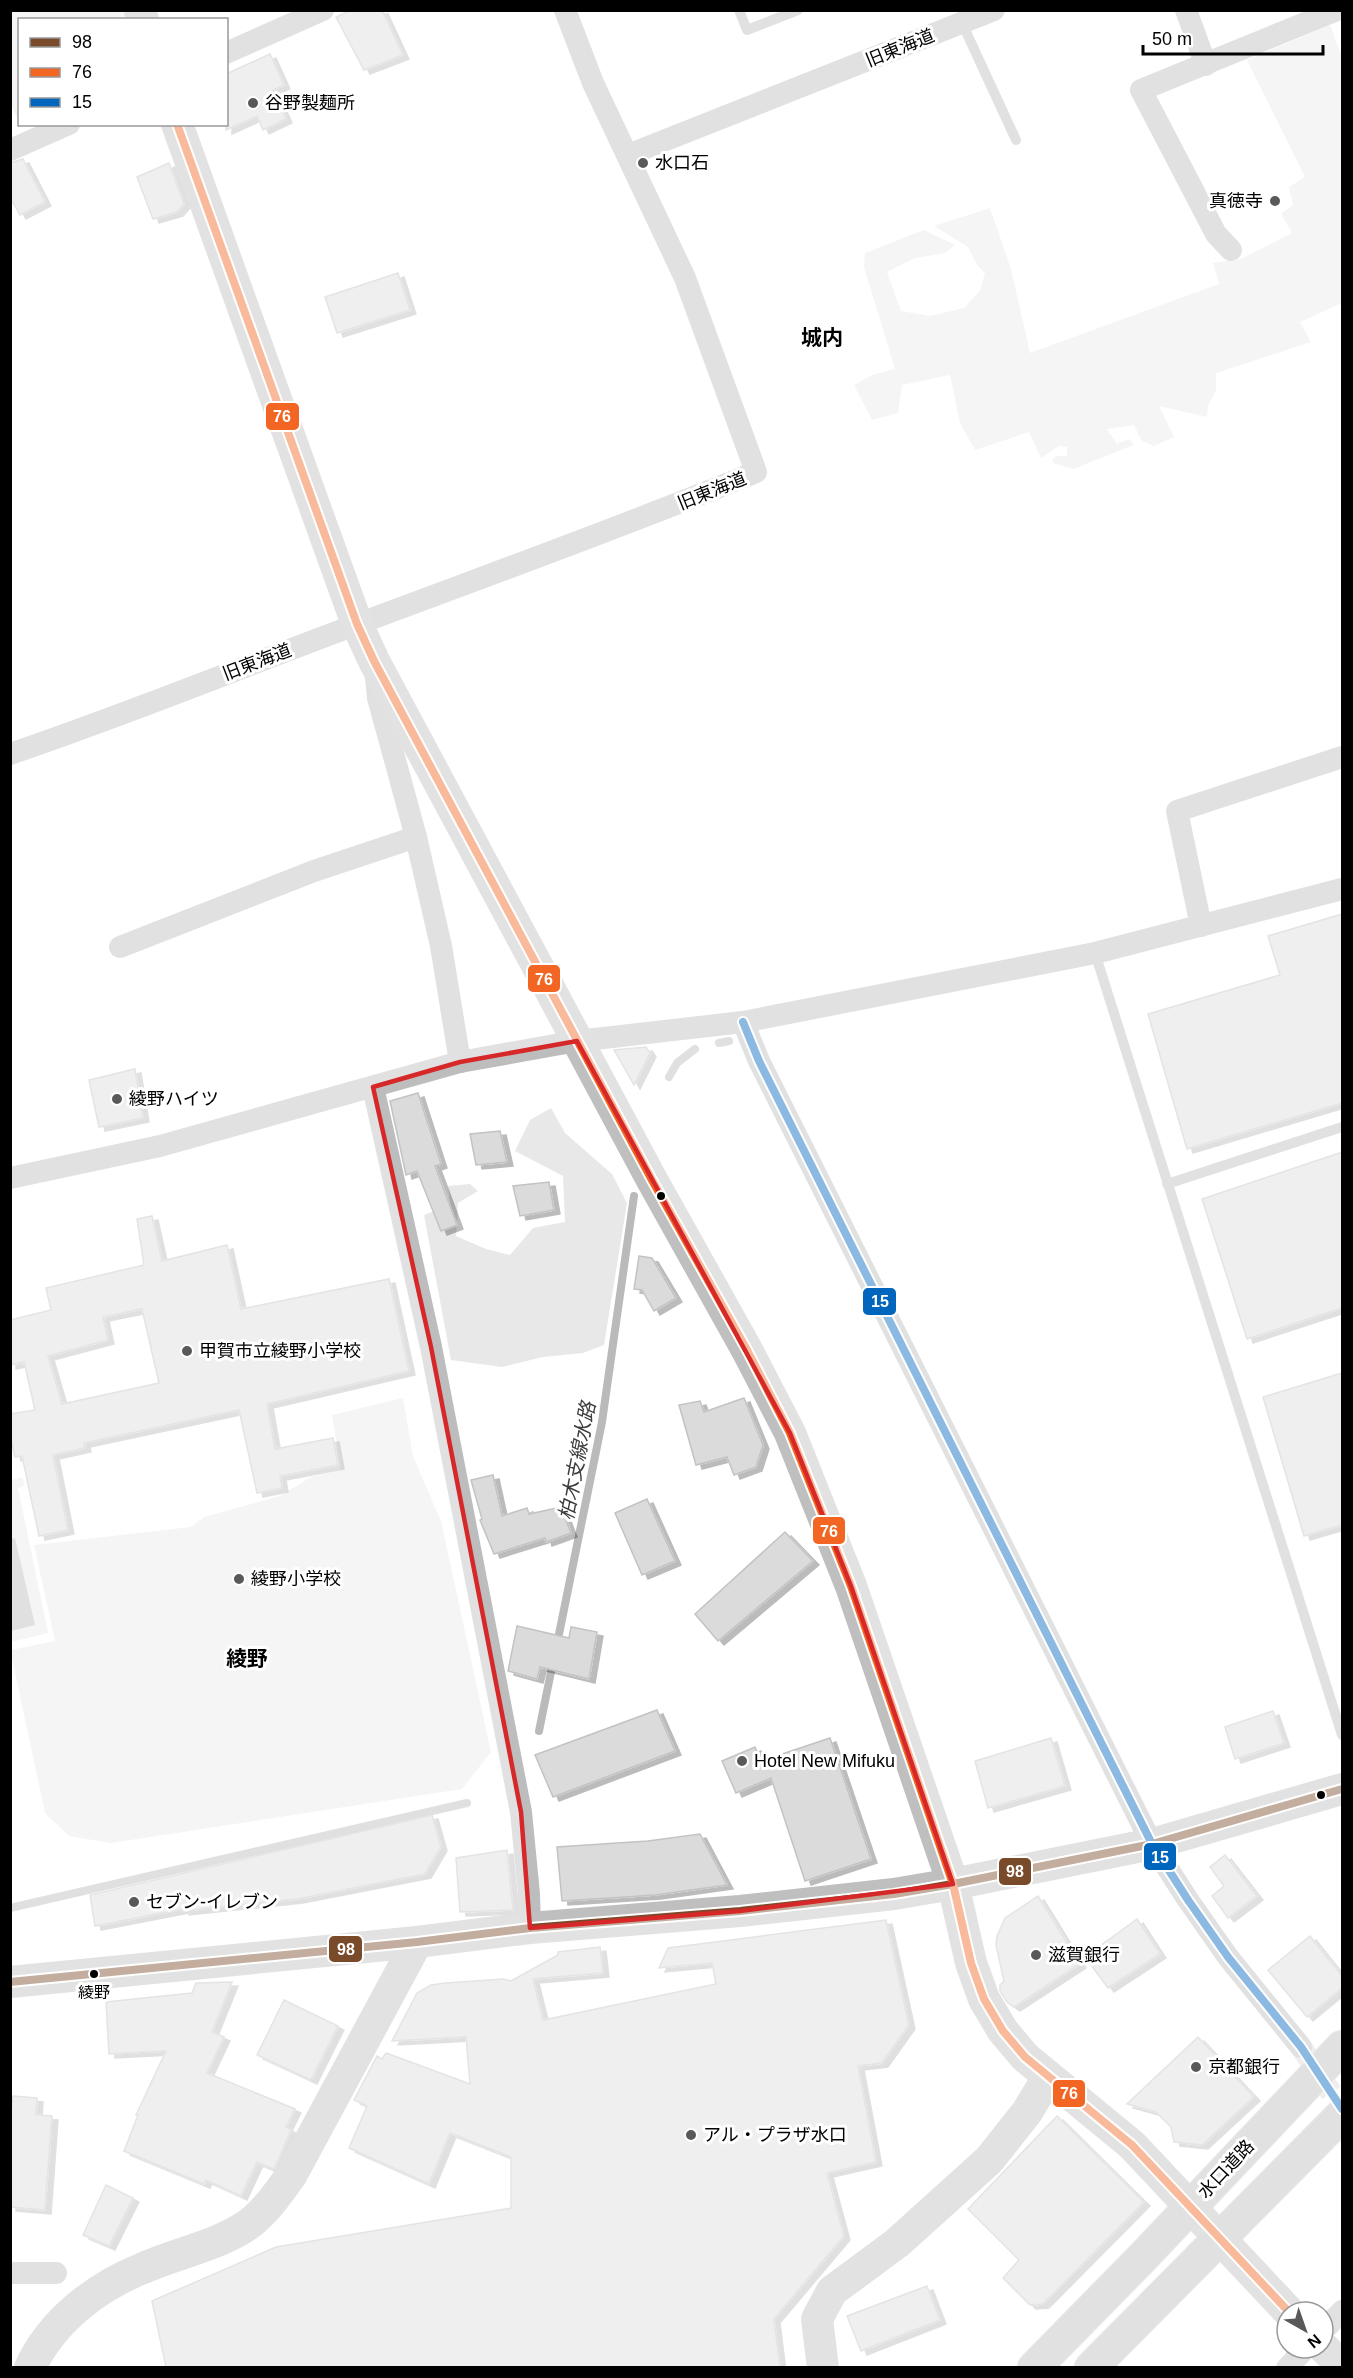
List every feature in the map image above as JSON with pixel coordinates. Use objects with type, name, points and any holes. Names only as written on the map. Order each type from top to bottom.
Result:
[{"type":"highway","name":"水口道路","points":[[1034,2367],[1191,2207],[1342,2047]]},
{"type":"highway","points":[[1091,2367],[1342,2115]]},
{"type":"street","points":[[565,10],[593,83],[628,155]]},
{"type":"street","name":"旧東海道","points":[[10,754],[76,732],[357,624],[665,510],[756,472],[685,278],[628,155],[994,10]]},
{"type":"street","points":[[1186,10],[1206,65]]},
{"type":"street","points":[[228,52],[322,11]]},
{"type":"street","points":[[1231,250],[1216,234],[1141,90],[1206,65],[1323,13]]},
{"type":"street","points":[[10,150],[64,126]]},
{"type":"street","points":[[178,126],[357,624],[374,662],[790,1433],[851,1586],[953,1884],[971,1963],[984,1999],[1003,2031],[1025,2057],[1132,2145],[1278,2300]]},
{"type":"street","points":[[374,662],[378,698],[416,837],[441,946],[460,1062]]},
{"type":"street","points":[[1201,926],[1177,811],[1342,757]]},
{"type":"street","points":[[120,947],[315,871],[416,837]]},
{"type":"street","points":[[10,1178],[160,1146],[460,1062],[577,1041],[743,1022],[1095,953],[1342,890]]},
{"type":"street","points":[[743,1022],[759,1061],[1152,1844],[1228,1957],[1301,2047]]},
{"type":"street","points":[[373,1087],[431,1347],[521,1812],[530,1928]]},
{"type":"street","points":[[10,1982],[417,1942],[530,1928],[740,1911],[894,1894],[1152,1844],[1342,1789]]},
{"type":"street","points":[[30,2367],[60,2325],[97,2293],[142,2268],[195,2249],[243,2228],[273,2201],[292,2174],[417,1942]]},
{"type":"street","points":[[823,2367],[817,2319],[832,2291],[897,2243],[989,2160],[1027,2112],[1048,2078]]},
{"type":"street","points":[[10,2273],[56,2273]]},
{"type":"lane","points":[[739,10],[747,30],[798,10]]},
{"type":"lane","points":[[962,23],[1016,140]]},
{"type":"lane","points":[[1095,953],[1342,1735]]},
{"type":"lane","points":[[1167,1184],[1342,1127]]},
{"type":"highlighted area","points":[[577,1041],[790,1433],[851,1586],[953,1884],[740,1911],[530,1928],[521,1812],[431,1347],[373,1087],[460,1062]]},
{"type":"shaded area","points":[[10,11],[124,11],[127,18],[18,18],[18,119],[11,106]]},
{"type":"shaded area","points":[[1330,25],[1342,57],[1342,303],[1300,322],[1311,342],[1216,373],[1216,391],[1208,405],[1207,417],[1159,406],[1174,437],[1154,446],[1142,441],[1134,425],[1107,429],[1117,444],[1129,439],[1134,445],[1073,469],[1053,463],[1052,460],[1056,456],[1067,456],[1067,447],[1059,446],[1041,458],[1029,432],[975,450],[960,423],[950,375],[902,385],[898,413],[872,420],[854,385],[872,375],[895,369],[864,267],[865,253],[924,230],[955,245],[945,253],[915,258],[887,272],[901,311],[930,316],[964,308],[980,291],[985,273],[977,265],[968,247],[934,226],[990,208],[1011,269],[1030,353],[1219,284],[1213,263],[1241,259],[1292,233],[1281,214],[1293,205],[1289,187],[1305,177],[1247,60]]},
{"type":"shaded area","points":[[551,1108],[565,1133],[612,1174],[627,1203],[604,1345],[583,1353],[543,1357],[502,1367],[451,1360],[424,1215],[450,1205],[448,1186],[470,1184],[478,1191],[458,1203],[456,1236],[486,1249],[510,1255],[533,1228],[565,1222],[563,1176],[515,1151],[530,1120]]},
{"type":"shaded area","points":[[403,1398],[413,1456],[441,1521],[491,1752],[462,1789],[111,1843],[69,1836],[45,1813],[11,1654],[11,1650],[55,1641],[34,1545],[191,1527],[204,1517],[280,1496],[311,1477],[341,1470],[332,1415]]},
{"type":"shaded area","points":[[22,1478],[25,1486],[18,1488],[48,1633],[11,1642],[10,1480]]},
{"type":"shaded area","points":[[15,1538],[35,1625],[11,1631],[11,1539]]},
{"type":"building","points":[[351,10],[382,10],[403,55],[364,70],[336,17]]},
{"type":"building","name":"谷野製麺所","points":[[270,54],[284,85],[273,90],[286,119],[263,130],[257,116],[226,130],[228,126],[228,73]]},
{"type":"building","points":[[23,159],[45,202],[20,215],[10,197],[10,163]]},
{"type":"building","points":[[169,163],[184,204],[177,212],[153,219],[137,177]]},
{"type":"building","points":[[398,273],[410,310],[337,333],[325,297]]},
{"type":"building","points":[[1342,914],[1342,1103],[1187,1149],[1148,1014],[1280,975],[1268,936]]},
{"type":"building","points":[[646,1047],[650,1053],[634,1085],[614,1050]]},
{"type":"building","name":"綾野ハイツ","points":[[135,1069],[143,1118],[99,1127],[89,1080]]},
{"type":"building","points":[[418,1093],[441,1164],[435,1166],[457,1225],[441,1231],[417,1171],[406,1175],[390,1101]]},
{"type":"building","points":[[500,1131],[507,1162],[476,1165],[470,1134]]},
{"type":"building","points":[[1342,1152],[1342,1308],[1247,1339],[1202,1199]]},
{"type":"building","points":[[549,1182],[554,1210],[520,1216],[513,1186]]},
{"type":"building","points":[[152,1216],[162,1261],[227,1245],[241,1309],[389,1279],[409,1371],[267,1404],[275,1449],[333,1438],[338,1465],[280,1476],[282,1488],[257,1493],[239,1410],[84,1443],[85,1448],[53,1455],[68,1530],[39,1536],[22,1456],[15,1457],[10,1436],[10,1414],[35,1410],[24,1362],[10,1365],[10,1320],[51,1310],[46,1288],[144,1265],[137,1219]],"holes":[[[142,1309],[159,1383],[62,1404],[48,1356],[108,1340],[103,1317]]]},
{"type":"building","points":[[639,1256],[652,1258],[676,1298],[654,1311],[642,1290],[634,1289]]},
{"type":"building","points":[[1342,1373],[1342,1525],[1304,1536],[1263,1397]]},
{"type":"building","points":[[744,1398],[763,1445],[756,1467],[734,1475],[727,1457],[696,1465],[679,1405],[700,1401],[704,1412]]},
{"type":"building","points":[[493,1475],[502,1516],[527,1508],[529,1514],[561,1507],[571,1533],[546,1542],[545,1538],[494,1554],[480,1520],[482,1519],[471,1480]]},
{"type":"building","points":[[647,1499],[675,1561],[642,1575],[615,1513]]},
{"type":"building","points":[[785,1532],[813,1561],[718,1641],[695,1614]]},
{"type":"building","points":[[517,1626],[569,1638],[571,1627],[597,1632],[589,1679],[540,1667],[537,1679],[508,1671]]},
{"type":"building","points":[[657,1710],[675,1751],[553,1797],[535,1755]]},
{"type":"building","points":[[1273,1711],[1284,1743],[1235,1759],[1225,1727]]},
{"type":"building","points":[[830,1738],[871,1859],[805,1881],[771,1778],[736,1793],[722,1761],[755,1747],[761,1761]]},
{"type":"building","points":[[1051,1738],[1065,1786],[988,1808],[975,1761]]},
{"type":"building","points":[[432,1815],[441,1847],[425,1874],[297,1899],[183,1911],[183,1909],[95,1926],[90,1895]]},
{"type":"building","points":[[700,1834],[727,1885],[655,1895],[562,1901],[557,1847],[648,1841]]},
{"type":"building","points":[[507,1850],[513,1910],[460,1912],[456,1858]]},
{"type":"building","points":[[1225,1855],[1257,1896],[1228,1918],[1212,1896],[1224,1886],[1210,1867]]},
{"type":"building","name":"滋賀銀行","points":[[1038,1896],[1080,1964],[1014,2007],[1007,2002],[1000,1991],[1000,1985],[1004,1981],[996,1945],[997,1936],[1005,1918]]},
{"type":"building","points":[[1137,1919],[1160,1954],[1108,1988],[1085,1957]]},
{"type":"building","name":"アル・プラザ水口","points":[[886,1920],[909,2025],[882,2063],[858,2066],[876,2162],[827,2173],[844,2236],[774,2319],[780,2367],[166,2367],[152,2301],[276,2247],[511,2208],[511,2157],[450,2133],[429,2184],[349,2148],[367,2106],[354,2100],[377,2056],[382,2059],[386,2053],[470,2084],[466,2037],[392,2041],[417,1993],[431,1985],[446,1983],[503,1979],[511,1981],[558,1955],[558,1952],[600,1947],[603,1973],[533,1979],[543,2020],[716,1984],[712,1963],[659,1968],[668,1948]]},
{"type":"building","points":[[1310,1936],[1342,1976],[1342,1988],[1307,2017],[1268,1970]]},
{"type":"building","points":[[232,1982],[212,2032],[224,2037],[207,2073],[295,2109],[286,2127],[291,2130],[275,2167],[273,2169],[257,2162],[241,2196],[206,2180],[204,2184],[124,2151],[138,2115],[136,2115],[166,2051],[109,2054],[106,2002],[192,1993],[196,1983]]},
{"type":"building","points":[[284,2000],[338,2026],[311,2080],[257,2055]]},
{"type":"building","name":"京都銀行","points":[[1198,2037],[1254,2097],[1202,2145],[1174,2142],[1171,2127],[1156,2112],[1127,2104]]},
{"type":"building","points":[[13,2096],[37,2098],[36,2115],[52,2116],[45,2210],[10,2207],[10,2120]]},
{"type":"building","points":[[1057,2116],[1144,2202],[1043,2304],[1030,2305],[1003,2278],[1019,2260],[968,2209]]},
{"type":"building","points":[[106,2185],[133,2198],[109,2246],[83,2235]]},
{"type":"building","points":[[927,2286],[940,2320],[861,2351],[847,2316]]},
{"type":"waterway","name":"柏木支線水路","points":[[719,1043],[729,1041]]},
{"type":"waterway","points":[[669,1077],[677,1063],[695,1049]]},
{"type":"waterway","name":"柏木支線水路","points":[[557,1644],[602,1422],[634,1196]]},
{"type":"waterway","name":"柏木支線水路","points":[[539,1731],[553,1662]]},
{"type":"waterway","points":[[10,1908],[467,1803]]},
{"type":"tunnel","points":[[1301,2047],[1342,2109]]},
{"type":"transit line","name":"76","points":[[178,126],[357,624],[374,661],[790,1433],[851,1586],[953,1884],[971,1963],[984,1999],[1003,2031],[1025,2057],[1132,2145],[1278,2300]]},
{"type":"transit line","name":"15","points":[[743,1022],[759,1061],[1152,1844],[1228,1957],[1301,2047],[1342,2109]]},
{"type":"transit line","name":"98","points":[[10,1982],[417,1942],[530,1928],[740,1911],[894,1894],[1152,1844],[1342,1789]]},
{"type":"place","name":"谷野製麺所","points":[[253,103]]},
{"type":"place","name":"水口石","points":[[643,163]]},
{"type":"place","name":"真徳寺","points":[[1275,201]]},
{"type":"place","name":"綾野ハイツ","points":[[117,1099]]},
{"type":"place","name":"甲賀市立綾野小学校","points":[[187,1351]]},
{"type":"place","name":"綾野小学校","points":[[239,1579]]},
{"type":"place","name":"Hotel New Mifuku","points":[[742,1761]]},
{"type":"place","name":"セブン-イレブン","points":[[134,1902]]},
{"type":"place","name":"滋賀銀行","points":[[1036,1955]]},
{"type":"place","name":"綾野","points":[[94,1974]]},
{"type":"place","name":"京都銀行","points":[[1196,2067]]},
{"type":"place","name":"アル・プラザ水口","points":[[691,2135]]},
{"type":"district","name":"城内","points":[[822,338]]},
{"type":"district","name":"綾野","points":[[247,1659]]}]
